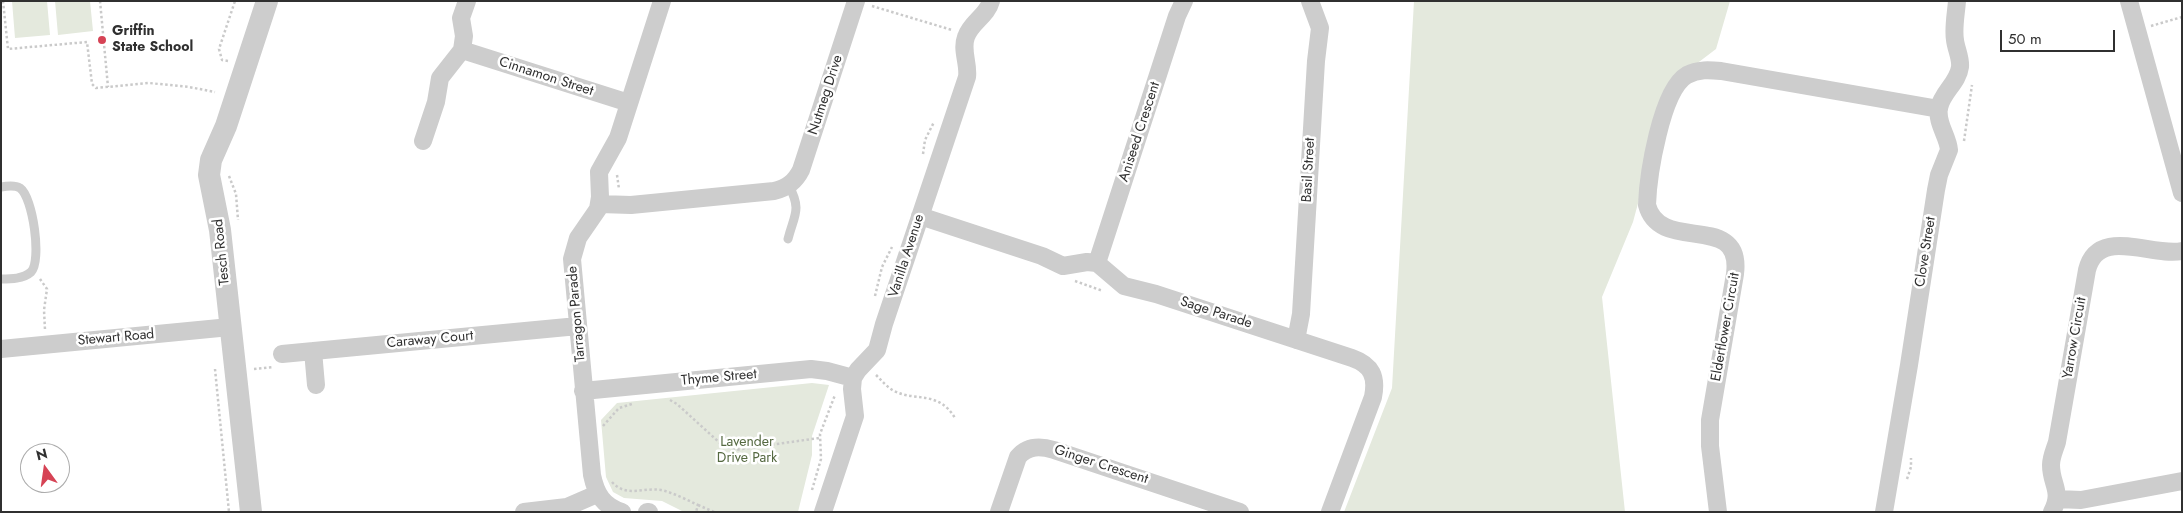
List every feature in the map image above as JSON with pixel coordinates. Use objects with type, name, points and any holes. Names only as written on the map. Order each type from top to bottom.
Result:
[{"type":"street","name":"Tesch Road","points":[[251,512],[242,415],[230,327],[220,230],[211,188],[210,168],[213,153],[226,126],[267,1]]},
{"type":"street","points":[[423,140],[436,102],[440,78],[462,50],[464,36],[461,18],[467,1]]},
{"type":"street","points":[[662,1],[615,145],[599,172],[600,204],[631,205],[774,190],[789,186]]},
{"type":"street","name":"Vanilla Avenue","points":[[853,378],[879,345],[884,324],[967,77],[964,50],[966,35],[987,11],[992,1]]},
{"type":"street","name":"Aniseed Crescent","points":[[1097,263],[1177,16],[1184,1]]},
{"type":"street","name":"Basil Street","points":[[1296,340],[1301,314],[1316,61],[1320,34],[1319,24],[1310,1]]},
{"type":"street","points":[[1939,109],[1944,95],[1960,71],[1960,58],[1954,35],[1957,1]]},
{"type":"street","points":[[2129,1],[2182,193]]},
{"type":"street","name":"Nutmeg Drive","points":[[789,186],[801,170],[861,5]]},
{"type":"street","name":"Cinnamon Street","points":[[462,50],[629,103]]},
{"type":"street","name":"Elderflower Circuit","points":[[1718,512],[1710,446],[1710,420],[1735,274],[1736,257],[1730,247],[1722,240],[1668,229],[1656,222],[1649,212],[1647,198],[1659,130],[1675,89],[1682,79],[1688,75],[1703,70],[1716,70],[1939,109]]},
{"type":"street","name":"Clove Street","points":[[1884,512],[1936,190],[1939,175],[1949,150],[1940,120],[1939,109]]},
{"type":"street","name":"Tarragon Parade","points":[[597,494],[590,466],[572,267],[573,251],[578,238],[596,214],[600,204]]},
{"type":"street","points":[[920,216],[1042,256],[1058,265],[1097,263]]},
{"type":"street","name":"Yarrow Circuit","points":[[2054,506],[2051,464],[2057,442],[2087,270],[2091,258],[2099,250],[2113,246],[2167,253],[2182,252]]},
{"type":"street","name":"Sage Parade","points":[[1097,263],[1124,286],[1156,294],[1360,361],[1370,368],[1374,377],[1373,397],[1330,512]]},
{"type":"street","name":"Caraway Court","points":[[276,360],[313,351],[578,326]]},
{"type":"street","name":"Stewart Road","points":[[1,349],[230,327]]},
{"type":"street","points":[[313,351],[316,385]]},
{"type":"street","name":"Thyme Street","points":[[583,391],[811,369],[827,370],[853,378]]},
{"type":"street","points":[[824,512],[855,416],[852,389],[853,378]]},
{"type":"street","name":"Ginger Crescent","points":[[998,512],[1018,457],[1024,451],[1037,447],[1054,450],[1240,512]]},
{"type":"street","points":[[2054,506],[2182,482]]},
{"type":"street","points":[[524,512],[567,507],[597,494],[608,506],[622,512]]},
{"type":"lane","points":[[788,239],[797,210],[796,201],[789,186]]},
{"type":"lane","points":[[1,187],[20,188],[28,200],[37,252],[36,263],[31,272],[21,277],[1,280]]},
{"type":"path","points":[[3,1],[8,49],[87,42],[92,84],[96,88],[149,84],[189,87],[215,92]]},
{"type":"path","points":[[100,1],[108,87]]},
{"type":"path","points":[[234,62],[222,60],[219,52],[235,1]]},
{"type":"path","points":[[861,5],[868,5],[952,30]]},
{"type":"path","points":[[2149,26],[2182,17]]},
{"type":"path","points":[[950,38],[955,24]]},
{"type":"path","points":[[922,159],[925,140],[936,116]]},
{"type":"path","points":[[228,171],[236,194],[239,221]]},
{"type":"path","points":[[874,305],[879,275],[893,244]]},
{"type":"path","points":[[31,272],[43,282],[47,289],[44,310],[45,330]]},
{"type":"path","points":[[1068,279],[1105,291]]},
{"type":"path","points":[[260,368],[276,360]]},
{"type":"path","points":[[215,364],[229,512]]},
{"type":"path","points":[[872,370],[895,392],[936,400],[952,413],[955,418]]},
{"type":"path","points":[[810,496],[821,460],[819,438],[836,391]]},
{"type":"path","points":[[666,399],[677,404],[721,444],[735,450],[819,438]]},
{"type":"path","points":[[602,432],[604,424],[618,408],[641,402]]},
{"type":"path","points":[[609,478],[614,485],[625,491],[660,490],[714,512]]},
{"type":"path","points":[[696,512],[698,505]]},
{"type":"green space","points":[[12,1],[47,1],[50,35],[15,38]]},
{"type":"green space","points":[[55,1],[90,1],[93,31],[58,35]]},
{"type":"green space","points":[[1414,1],[1730,1],[1716,49],[1670,84],[1633,222],[1602,297],[1625,512],[1344,512],[1392,388]]},
{"type":"green space","name":"Lavender Drive Park","points":[[812,383],[829,385],[812,436],[812,455],[798,512],[684,512],[662,501],[624,498],[613,492],[606,477],[601,420],[617,403]]},
{"type":"place","name":"Griffin State School","points":[[102,40]]}]
